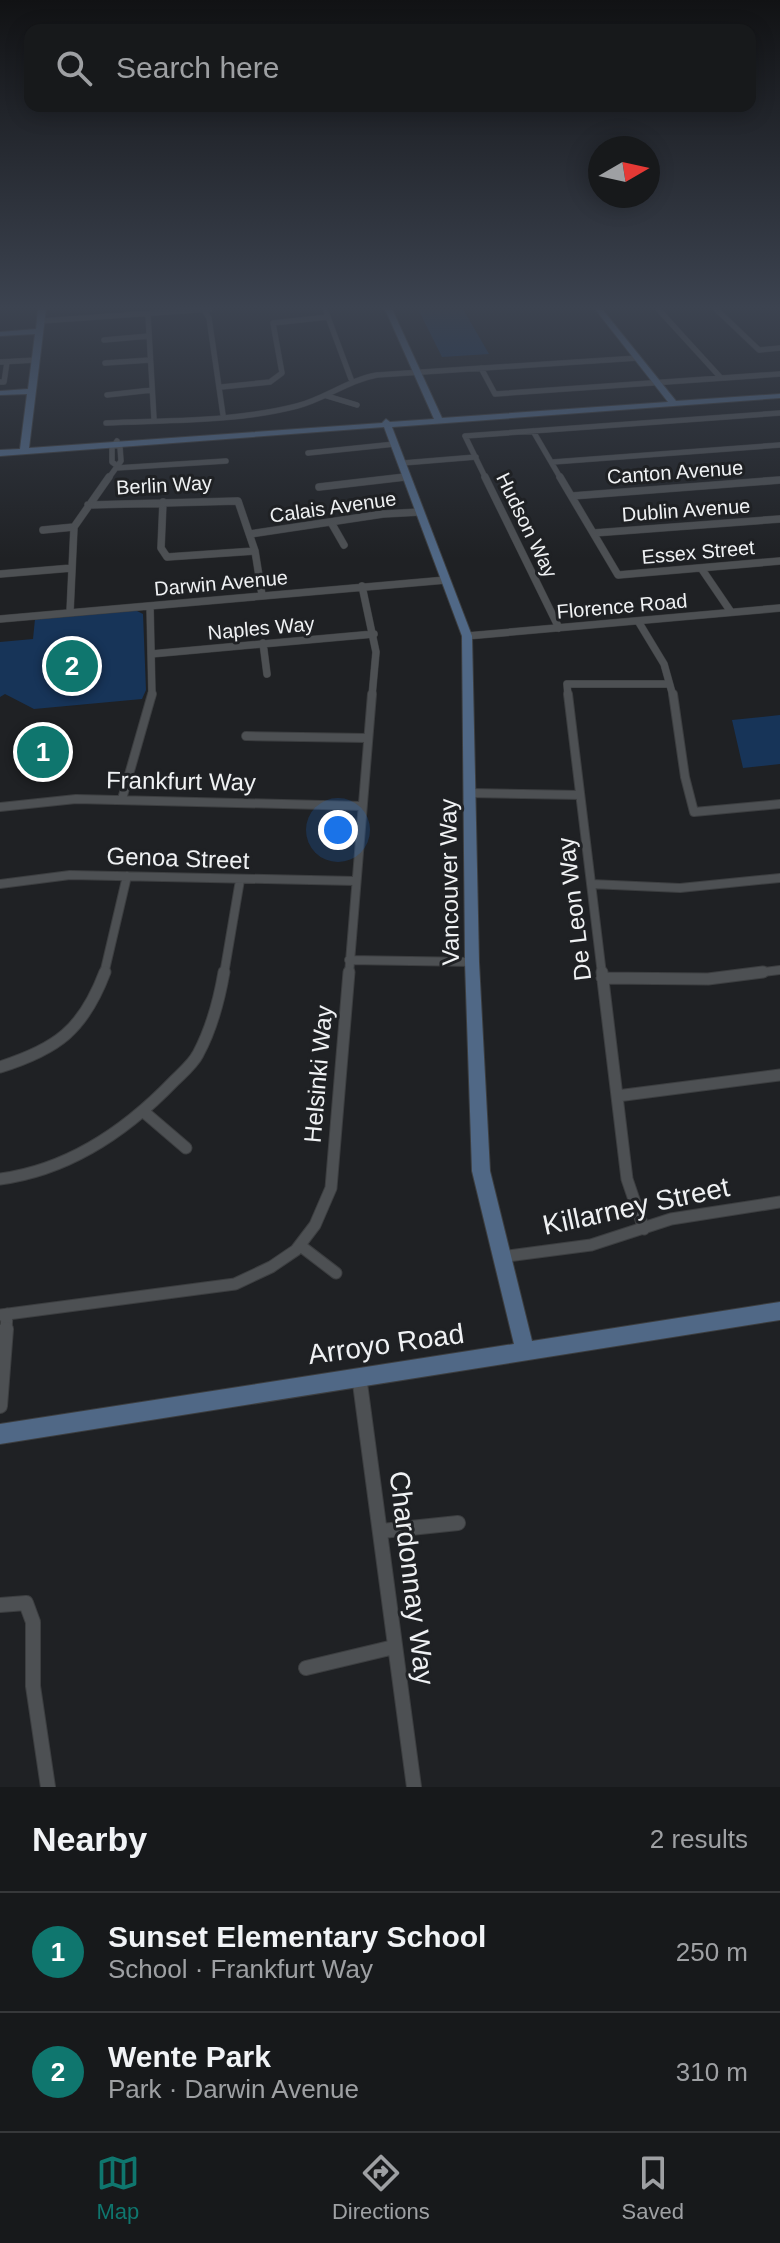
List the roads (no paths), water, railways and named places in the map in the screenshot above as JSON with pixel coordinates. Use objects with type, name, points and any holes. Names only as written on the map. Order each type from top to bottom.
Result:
[{"type":"street","points":[[24,449],[33,392]]},
{"type":"street","points":[[107,395],[130,392]]},
{"type":"street","points":[[152,392],[154,419]]},
{"type":"street","points":[[221,392],[223,415]]},
{"type":"street","points":[[106,423],[268,412],[332,392]]},
{"type":"street","points":[[426,392],[438,419]]},
{"type":"street","points":[[494,392],[519,392]]},
{"type":"street","points":[[665,392],[672,401]]},
{"type":"street","points":[[0,451],[780,394]]},
{"type":"street","points":[[327,396],[357,405]]},
{"type":"street","points":[[594,533],[533,431],[780,413]]},
{"type":"street","name":"Vancouver Way","points":[[388,424],[467,636],[472,962],[481,1171],[525,1351]]},
{"type":"street","name":"Hudson Way","points":[[533,431],[465,436],[559,628]]},
{"type":"street","points":[[70,612],[74,527],[121,461],[117,443]]},
{"type":"street","points":[[308,453],[395,444]]},
{"type":"street","points":[[553,462],[780,445]]},
{"type":"street","points":[[319,487],[476,457]]},
{"type":"street","points":[[116,466],[226,461]]},
{"type":"street","name":"Canton Avenue","points":[[572,496],[780,480]]},
{"type":"street","name":"Berlin Way","points":[[88,505],[238,501],[255,551],[262,595]]},
{"type":"street","points":[[163,502],[161,548],[167,557],[255,551]]},
{"type":"street","name":"Calais Avenue","points":[[250,534],[383,514],[420,512]]},
{"type":"street","name":"Dublin Avenue","points":[[594,533],[780,519]]},
{"type":"street","points":[[332,524],[344,545]]},
{"type":"street","points":[[43,530],[74,527]]},
{"type":"street","name":"Essex Street","points":[[594,533],[618,575],[780,561]]},
{"type":"street","points":[[0,574],[72,568]]},
{"type":"street","points":[[701,568],[731,612]]},
{"type":"street","name":"Darwin Avenue","points":[[0,619],[446,580]]},
{"type":"street","name":"Helsinki Way","points":[[3,1315],[235,1284],[270,1268],[302,1247],[320,1221],[331,1188],[366,738],[376,652],[362,586]]},
{"type":"street","points":[[122,799],[153,691],[150,606]]},
{"type":"street","name":"Florence Road","points":[[467,636],[780,608]]},
{"type":"street","points":[[638,621],[666,668],[679,725],[683,783],[694,812],[780,804]]},
{"type":"street","name":"Naples Way","points":[[151,654],[374,634]]},
{"type":"street","points":[[263,643],[267,674]]},
{"type":"street","name":"De Leon Way","points":[[644,1229],[627,1179],[567,684],[669,684]]},
{"type":"street","points":[[246,736],[366,738]]},
{"type":"street","points":[[469,793],[580,795]]},
{"type":"street","name":"Frankfurt Way","points":[[0,807],[76,799],[361,806]]},
{"type":"street","name":"Genoa Street","points":[[0,884],[70,875],[355,881]]},
{"type":"street","points":[[0,1067],[28,1061],[62,1043],[84,1019],[100,993],[127,876]]},
{"type":"street","points":[[591,884],[680,888],[780,878]]},
{"type":"street","points":[[0,1179],[16,1177],[90,1150],[144,1112],[197,1057],[218,1009],[240,880]]},
{"type":"street","points":[[349,960],[472,962]]},
{"type":"street","points":[[602,978],[708,979],[780,970]]},
{"type":"street","points":[[617,1096],[780,1075]]},
{"type":"street","points":[[144,1112],[186,1148]]},
{"type":"street","name":"Killarney Street","points":[[501,1257],[591,1245],[671,1219],[780,1202]]},
{"type":"street","points":[[302,1247],[336,1273]]},
{"type":"street","name":"Arroyo Road","points":[[0,1434],[780,1311]]},
{"type":"street","points":[[0,1406],[3,1315]]},
{"type":"street","name":"Chardonnay Way","points":[[359,1376],[414,1787]]},
{"type":"street","points":[[382,1531],[458,1523]]},
{"type":"street","points":[[0,1605],[26,1603],[33,1622],[33,1686],[48,1787]]},
{"type":"street","points":[[306,1668],[394,1647]]},
{"type":"place","name":"Wente Park","points":[[72,666]]},
{"type":"place","name":"Sunset Elementary School","points":[[43,752]]}]
